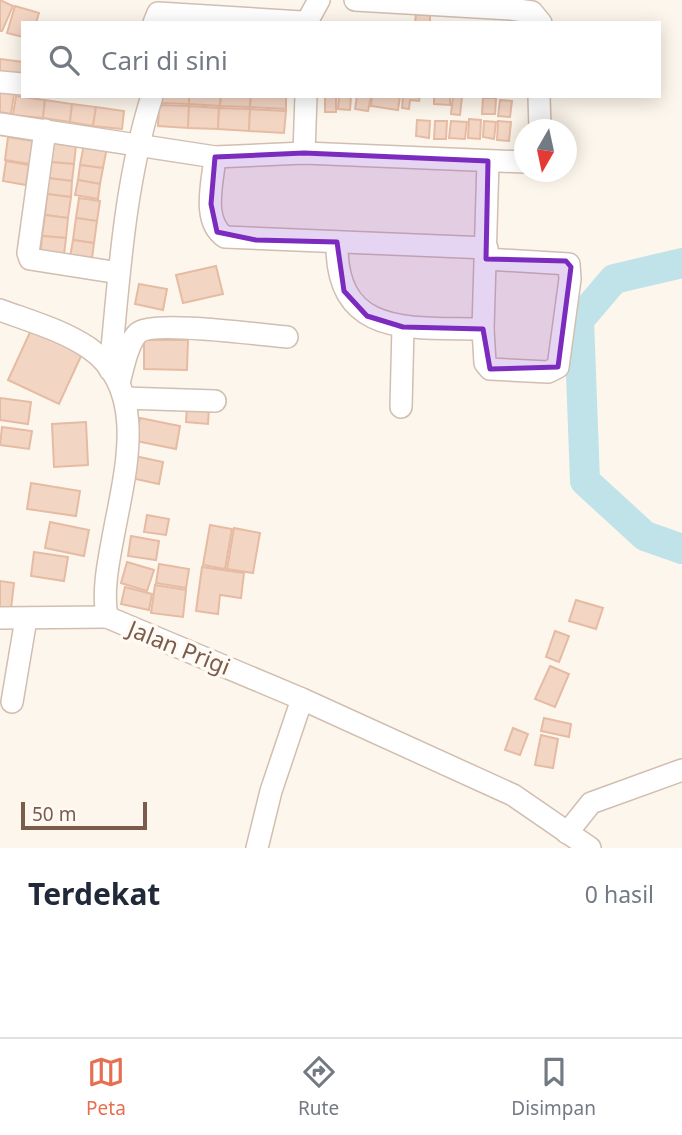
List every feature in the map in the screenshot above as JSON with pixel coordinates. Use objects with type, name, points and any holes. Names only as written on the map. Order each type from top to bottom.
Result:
[{"type":"street","points":[[305,21],[319,0]]},
{"type":"street","points":[[322,21],[331,0]]},
{"type":"street","points":[[355,0],[512,9],[532,12],[539,21]]},
{"type":"street","points":[[157,12],[288,21]]},
{"type":"street","points":[[0,82],[21,84]]},
{"type":"street","points":[[118,384],[119,273],[136,145],[151,98]]},
{"type":"street","points":[[304,153],[306,98]]},
{"type":"street","points":[[539,98],[540,119]]},
{"type":"street","points":[[1,124],[215,157],[304,153],[514,162]]},
{"type":"street","points":[[45,130],[28,253],[30,259],[119,273]]},
{"type":"street","points":[[215,157],[212,221],[217,232],[225,237],[487,253],[569,264],[570,279],[558,368],[548,372],[490,369],[485,363],[483,330],[487,253],[488,161]]},
{"type":"street","points":[[337,242],[338,274],[344,291],[367,316],[403,327],[483,330]]},
{"type":"street","points":[[0,310],[68,336],[90,349],[118,384],[215,401]]},
{"type":"street","points":[[401,407],[403,327]]},
{"type":"street","points":[[118,384],[135,335],[145,329],[206,329],[287,337]]},
{"type":"street","name":"Jalan Prigi","points":[[118,384],[129,424],[109,560],[105,605],[107,617],[302,699],[513,795],[590,848]]},
{"type":"street","points":[[0,618],[26,620],[107,617]]},
{"type":"street","points":[[12,702],[26,620]]},
{"type":"street","points":[[257,848],[271,791],[302,699]]},
{"type":"street","points":[[567,833],[592,803],[682,770]]},
{"type":"highlighted area","points":[[304,153],[488,161],[486,259],[566,261],[571,267],[558,367],[490,369],[483,329],[403,327],[367,316],[344,291],[337,242],[256,240],[217,232],[211,204],[215,157]]},
{"type":"building","points":[[0,0],[13,6],[2,31],[0,31]]},
{"type":"building","points":[[15,6],[39,13],[37,21],[21,21],[21,36],[7,33]]},
{"type":"building","points":[[416,14],[430,15],[430,21],[415,21]]},
{"type":"building","points":[[0,59],[21,62],[21,80],[0,77]]},
{"type":"building","points":[[0,92],[14,94],[11,114],[0,112]]},
{"type":"building","points":[[16,96],[45,100],[43,118],[13,115]]},
{"type":"building","points":[[160,98],[189,98],[189,104],[160,103]]},
{"type":"building","points":[[189,98],[221,98],[220,106],[189,104]]},
{"type":"building","points":[[221,98],[251,98],[250,107],[220,106]]},
{"type":"building","points":[[251,98],[286,98],[286,109],[250,107]]},
{"type":"building","points":[[325,98],[336,98],[336,112],[325,112]]},
{"type":"building","points":[[339,98],[351,98],[350,110],[338,109]]},
{"type":"building","points":[[357,98],[371,98],[368,111],[355,109]]},
{"type":"building","points":[[372,98],[400,98],[398,110],[371,106]]},
{"type":"building","points":[[403,98],[420,98],[419,101],[410,100],[409,109],[402,108]]},
{"type":"building","points":[[434,98],[450,98],[450,105],[434,104]]},
{"type":"building","points":[[453,98],[462,98],[460,115],[451,114]]},
{"type":"building","points":[[483,98],[496,98],[495,114],[482,114]]},
{"type":"building","points":[[45,100],[72,104],[70,122],[43,118]]},
{"type":"building","points":[[500,100],[512,101],[510,117],[498,116]]},
{"type":"building","points":[[72,104],[96,107],[93,126],[70,122]]},
{"type":"building","points":[[159,105],[189,106],[188,128],[158,126]]},
{"type":"building","points":[[189,106],[219,108],[218,129],[188,128]]},
{"type":"building","points":[[96,107],[124,111],[122,129],[93,126]]},
{"type":"building","points":[[219,108],[250,109],[249,131],[218,129]]},
{"type":"building","points":[[250,109],[286,111],[284,133],[249,131]]},
{"type":"building","points":[[469,119],[481,120],[480,139],[468,138]]},
{"type":"building","points":[[417,120],[430,121],[429,138],[416,136]]},
{"type":"building","points":[[435,121],[447,121],[446,139],[434,139]]},
{"type":"building","points":[[451,121],[467,122],[465,139],[449,138]]},
{"type":"building","points":[[484,121],[496,122],[494,139],[483,137]]},
{"type":"building","points":[[498,121],[511,122],[509,141],[497,140]]},
{"type":"building","points":[[8,137],[33,141],[30,164],[5,160]]},
{"type":"building","points":[[52,142],[76,145],[74,164],[50,162]]},
{"type":"building","points":[[84,144],[107,147],[103,168],[80,165]]},
{"type":"building","points":[[6,161],[29,165],[26,185],[3,181]]},
{"type":"building","points":[[50,162],[74,164],[72,181],[48,178]]},
{"type":"building","points":[[80,165],[103,168],[100,184],[78,180]]},
{"type":"building","points":[[48,178],[72,181],[71,197],[47,194]]},
{"type":"building","points":[[78,180],[100,184],[98,199],[75,195]]},
{"type":"building","points":[[47,194],[71,197],[68,218],[45,215]]},
{"type":"building","points":[[79,198],[100,201],[97,221],[76,218]]},
{"type":"building","points":[[45,215],[68,218],[66,238],[42,236]]},
{"type":"building","points":[[76,218],[97,221],[94,243],[73,240]]},
{"type":"building","points":[[42,236],[66,238],[63,263],[40,261]]},
{"type":"building","points":[[73,240],[94,243],[91,266],[69,263]]},
{"type":"building","points":[[216,266],[223,294],[183,303],[176,275]]},
{"type":"building","points":[[139,284],[167,289],[163,310],[135,304]]},
{"type":"building","points":[[31,330],[82,354],[59,404],[8,380]]},
{"type":"building","points":[[144,340],[188,340],[187,370],[144,369]]},
{"type":"building","points":[[0,398],[31,402],[28,424],[0,420]]},
{"type":"building","points":[[187,406],[209,408],[208,424],[186,422]]},
{"type":"building","points":[[140,418],[180,426],[176,449],[136,441]]},
{"type":"building","points":[[86,422],[88,465],[54,467],[52,424]]},
{"type":"building","points":[[2,427],[32,431],[29,449],[0,445]]},
{"type":"building","points":[[135,456],[163,462],[159,484],[131,478]]},
{"type":"building","points":[[31,483],[80,491],[76,516],[27,509]]},
{"type":"building","points":[[147,515],[169,519],[166,535],[144,532]]},
{"type":"building","points":[[50,522],[89,530],[84,556],[45,548]]},
{"type":"building","points":[[210,525],[232,529],[225,569],[203,565]]},
{"type":"building","points":[[234,528],[260,533],[253,573],[227,569]]},
{"type":"building","points":[[131,536],[159,541],[156,560],[128,556]]},
{"type":"building","points":[[34,552],[68,557],[64,581],[31,576]]},
{"type":"building","points":[[127,562],[154,570],[147,591],[121,583]]},
{"type":"building","points":[[159,564],[189,569],[186,588],[156,583]]},
{"type":"building","points":[[202,567],[244,573],[241,598],[220,595],[218,614],[196,611]]},
{"type":"building","points":[[0,581],[14,583],[11,609],[0,608]]},
{"type":"building","points":[[155,585],[186,590],[183,617],[151,613]]},
{"type":"building","points":[[125,587],[152,594],[149,610],[121,604]]},
{"type":"building","points":[[576,600],[603,608],[596,629],[569,621]]},
{"type":"building","points":[[555,631],[569,636],[559,662],[546,657]]},
{"type":"building","points":[[550,666],[569,674],[555,707],[535,699]]},
{"type":"building","points":[[544,718],[571,724],[569,737],[541,731]]},
{"type":"building","points":[[513,728],[528,734],[520,755],[505,750]]},
{"type":"building","points":[[541,735],[558,739],[553,768],[535,765]]},
{"type":"waterway","points":[[682,263],[614,279],[579,320],[585,481],[645,536],[682,549]]}]
